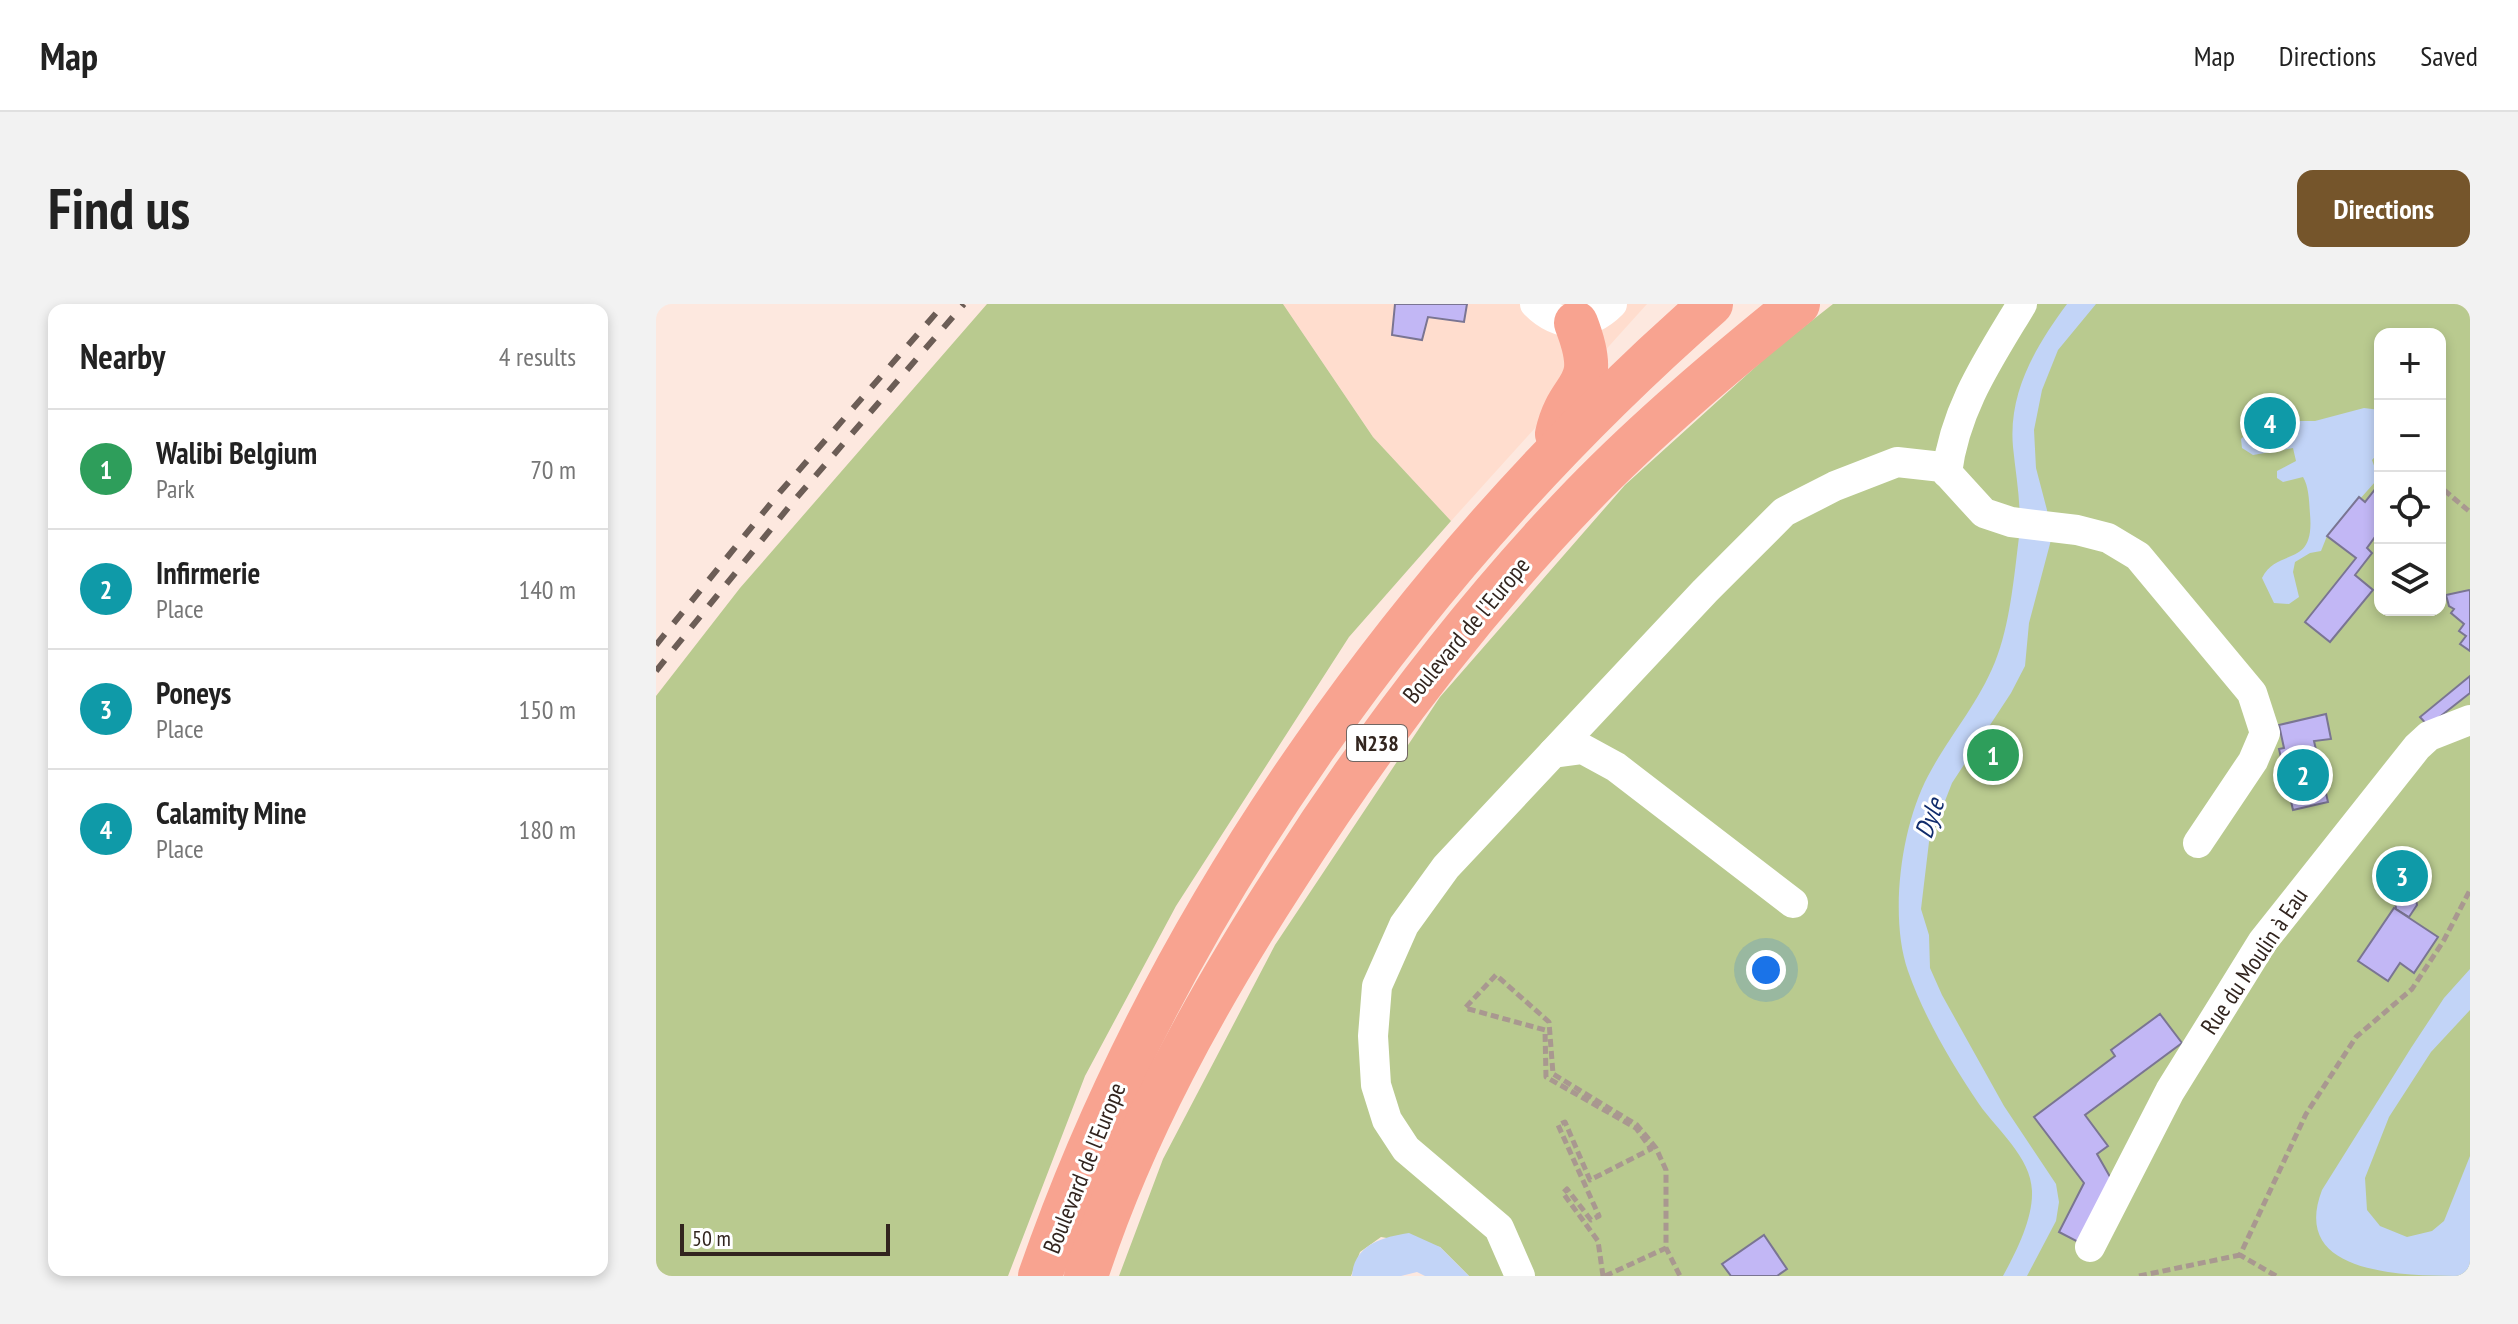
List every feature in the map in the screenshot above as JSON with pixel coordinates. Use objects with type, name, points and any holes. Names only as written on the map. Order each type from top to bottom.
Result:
[{"type":"highway","name":"Boulevard de l'Europe","points":[[1040,1276],[1060,1217],[1120,1077],[1203,925],[1286,790],[1366,676],[1452,569],[1552,457],[1645,362],[1711,304]]},
{"type":"highway","name":"Boulevard de l'Europe","points":[[1086,1276],[1158,1097],[1244,941],[1401,707],[1493,594],[1584,494],[1725,364],[1798,304]]},
{"type":"highway","points":[[1552,457],[1562,412],[1579,392],[1587,372],[1586,350],[1594,314]]},
{"type":"street","points":[[1535,304],[1547,315],[1594,314]]},
{"type":"street","points":[[1947,473],[1951,439],[1969,392],[2022,304]]},
{"type":"street","points":[[1520,1276],[1499,1228],[1406,1149],[1387,1120],[1376,1085],[1373,1036],[1377,986],[1404,925],[1446,867],[1784,512],[1835,486],[1897,462],[1942,467],[1984,513],[2011,522],[2077,530],[2108,538],[2138,556],[2252,693],[2265,733],[2253,761],[2198,843]]},
{"type":"street","points":[[1604,698],[1601,741],[1616,767]]},
{"type":"street","name":"Rue du Moulin à Eau","points":[[2090,1247],[2170,1091],[2263,941],[2417,747],[2429,736],[2470,720]]},
{"type":"street","points":[[1553,753],[1583,749],[1616,767],[1793,903]]},
{"type":"path","points":[[2446,492],[2470,512]]},
{"type":"path","points":[[2240,1255],[2306,1114],[2356,1037],[2412,989],[2444,940],[2470,890]]},
{"type":"path","points":[[1666,1248],[1604,1276],[1598,1241],[1563,1193],[1567,1189],[1591,1220],[1599,1216],[1558,1125],[1565,1122],[1590,1180],[1651,1149],[1636,1128],[1546,1077],[1545,1030],[1465,1008],[1496,975],[1549,1022],[1553,1074],[1637,1125],[1656,1148],[1666,1170],[1666,1248],[1680,1276]]},
{"type":"path","points":[[2139,1276],[2240,1255],[2276,1276]]},
{"type":"shaded area","points":[[1283,304],[1647,304],[1451,521],[1373,437]]},
{"type":"green space","points":[[987,304],[1283,304],[1373,437],[1451,521],[1349,637],[1176,906],[1085,1076],[1008,1276],[656,1276],[656,696],[740,588]]},
{"type":"green space","points":[[1833,304],[2470,304],[2470,1276],[1469,1276],[1440,1247],[1381,1237],[1360,1252],[1351,1276],[1119,1276],[1163,1159],[1275,945],[1440,697],[1625,485],[1772,352]]},
{"type":"water","name":"Dyle","points":[[2067,304],[2096,304],[2058,350],[2042,390],[2034,430],[2036,468],[2051,540],[2029,623],[2025,666],[2011,693],[1952,783],[1929,842],[1921,909],[1929,935],[1930,968],[1942,995],[2004,1106],[2056,1184],[2059,1202],[2056,1221],[2027,1276],[2003,1276],[2027,1224],[2032,1202],[2030,1179],[2020,1155],[1979,1104],[1922,1006],[1902,949],[1899,899],[1905,846],[1919,797],[1936,761],[1980,693],[2000,648],[2011,601],[2020,526],[2013,447],[2015,407],[2035,353]]},
{"type":"water","points":[[2364,408],[2374,409],[2374,483],[2327,536],[2321,551],[2310,553],[2295,562],[2293,572],[2299,597],[2289,604],[2274,603],[2262,578],[2269,568],[2294,555],[2307,543],[2310,532],[2308,490],[2303,477],[2283,482],[2277,478],[2277,471],[2296,461],[2293,448],[2253,455],[2242,448],[2241,439],[2268,413],[2298,421],[2315,421]]},
{"type":"water","points":[[2470,969],[2470,1010],[2431,1052],[2389,1117],[2365,1178],[2367,1210],[2380,1226],[2407,1237],[2432,1231],[2444,1221],[2470,1156],[2470,1276],[2414,1275],[2358,1265],[2337,1255],[2322,1240],[2316,1218],[2322,1190],[2444,998]]},
{"type":"water","points":[[1409,1233],[1440,1247],[1469,1276],[1425,1276],[1417,1272],[1401,1276],[1352,1276],[1358,1257],[1371,1244]]},
{"type":"building","points":[[1395,304],[1467,304],[1464,322],[1428,317],[1422,340],[1392,335]]},
{"type":"building","points":[[2374,491],[2374,538],[2367,548],[2372,553],[2355,575],[2373,590],[2330,642],[2305,622],[2356,558],[2327,536],[2359,497],[2365,502]]},
{"type":"building","points":[[2470,591],[2470,651],[2460,644],[2466,636],[2459,631],[2464,624],[2451,613],[2454,609],[2449,606],[2446,595]]},
{"type":"building","points":[[2470,676],[2470,693],[2428,726],[2420,717]]},
{"type":"building","points":[[2326,714],[2331,739],[2314,741],[2328,802],[2293,810],[2279,749],[2284,748],[2279,725]]},
{"type":"building","points":[[2409,859],[2417,905],[2409,917],[2396,909],[2391,861]]},
{"type":"building","points":[[2394,908],[2438,937],[2414,973],[2400,963],[2388,981],[2358,961]]},
{"type":"building","points":[[2160,1014],[2182,1043],[2085,1115],[2108,1146],[2097,1154],[2113,1182],[2082,1244],[2059,1232],[2084,1183],[2034,1117],[2115,1056],[2111,1050]]},
{"type":"building","points":[[1764,1235],[1787,1269],[1777,1276],[1731,1276],[1722,1264]]},
{"type":"railway","points":[[656,645],[780,492],[944,304]]},
{"type":"railway","points":[[656,671],[792,503],[964,304]]},
{"type":"place","name":"Calamity Mine","points":[[2270,423]]},
{"type":"place","name":"Walibi Belgium","points":[[1993,755]]},
{"type":"place","name":"Infirmerie","points":[[2303,775]]},
{"type":"place","name":"Poneys","points":[[2402,876]]}]
